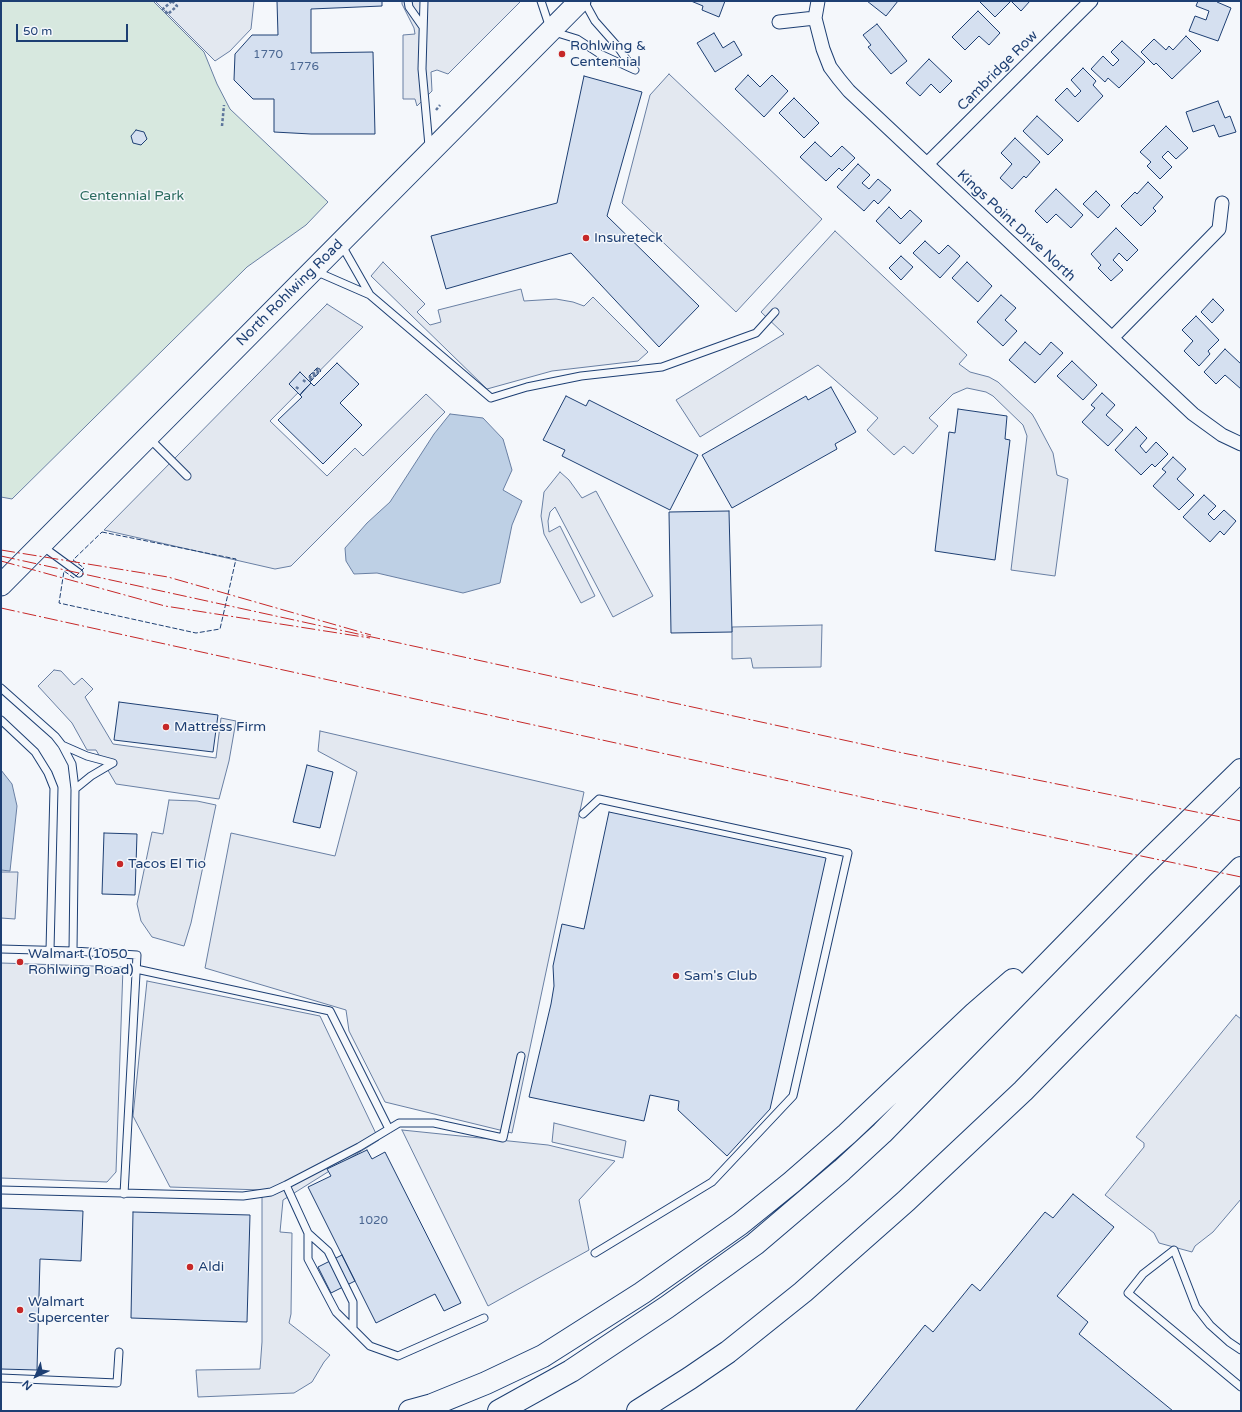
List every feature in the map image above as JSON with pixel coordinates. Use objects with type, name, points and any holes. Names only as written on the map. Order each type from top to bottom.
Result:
[{"type":"highway","points":[[499,1411],[571,1371],[667,1307],[754,1244],[817,1192],[882,1133],[1142,867],[1241,770]]},
{"type":"highway","points":[[410,1411],[432,1405],[486,1383],[544,1356],[642,1294],[740,1224],[831,1148],[975,1013],[1142,867]]},
{"type":"highway","points":[[638,1411],[728,1352],[803,1292],[906,1201],[1023,1091],[1241,868]]},
{"type":"highway","points":[[650,1411],[690,1378]]},
{"type":"main road","name":"North Rohlwing Road","points":[[1,585],[580,1]]},
{"type":"street","name":"Kings Point Drive North","points":[[818,1],[815,18],[823,49],[830,67],[849,91],[1193,414],[1222,435],[1241,444]]},
{"type":"street","name":"Cambridge Row","points":[[927,164],[1091,1]]},
{"type":"street","points":[[779,22],[815,18]]},
{"type":"street","points":[[1112,338],[1219,229],[1222,203]]},
{"type":"lane","points":[[408,1],[409,7],[423,27]]},
{"type":"lane","points":[[424,1],[422,69],[430,152]]},
{"type":"lane","points":[[541,1],[551,31],[577,39],[600,54],[635,70],[618,47],[595,21],[584,1]]},
{"type":"lane","points":[[340,242],[370,294]]},
{"type":"lane","points":[[313,270],[370,294],[491,398],[527,386],[581,376],[662,367],[756,332],[774,312]]},
{"type":"lane","points":[[148,437],[187,476]]},
{"type":"lane","points":[[40,545],[79,573]]},
{"type":"lane","points":[[1,688],[55,736],[62,745],[72,764],[75,789],[73,951]]},
{"type":"lane","points":[[1,720],[35,752],[48,773],[54,788],[50,950]]},
{"type":"lane","points":[[62,745],[87,756],[113,763],[90,776],[75,789]]},
{"type":"lane","points":[[584,814],[599,799],[848,853],[793,1096],[712,1182],[595,1253]]},
{"type":"lane","points":[[1,949],[137,955],[124,1194]]},
{"type":"lane","points":[[136,969],[330,1012],[389,1129]]},
{"type":"lane","points":[[1,1190],[243,1196],[272,1192],[359,1147],[399,1123],[434,1123],[503,1138],[521,1056]]},
{"type":"lane","points":[[286,1185],[308,1233],[328,1251],[353,1302],[353,1328]]},
{"type":"lane","points":[[308,1233],[308,1259],[336,1312],[370,1346],[398,1356],[484,1318]]},
{"type":"lane","points":[[1241,1350],[1229,1342],[1210,1325],[1196,1307],[1174,1250],[1143,1274],[1128,1293],[1241,1387]]},
{"type":"lane","points":[[1,1378],[117,1383],[119,1352]]},
{"type":"path","points":[[172,1],[177,6],[168,14],[164,9],[172,1]]},
{"type":"path","points":[[222,126],[224,105]]},
{"type":"path","points":[[304,380],[308,381]]},
{"type":"path","points":[[296,387],[300,390]]},
{"type":"green space","name":"Centennial Park","points":[[1,1],[153,1],[204,52],[217,84],[230,109],[328,202],[306,225],[247,267],[12,499],[1,497]]},
{"type":"shaded area","points":[[155,1],[254,1],[251,29],[230,51],[215,61]]},
{"type":"shaded area","points":[[402,1],[521,1],[448,74],[437,70],[431,72],[432,91],[417,106],[415,99],[403,99],[403,35],[415,34],[414,28],[402,4]]},
{"type":"shaded area","points":[[669,74],[822,219],[736,312],[622,203],[650,95]]},
{"type":"shaded area","points":[[835,231],[967,355],[959,364],[970,372],[989,377],[998,382],[1032,414],[1053,453],[1057,475],[1068,479],[1055,576],[1011,570],[1027,436],[1023,425],[993,396],[986,392],[967,388],[953,394],[929,418],[938,426],[913,454],[904,446],[894,455],[867,430],[878,418],[818,365],[700,437],[676,400],[784,334],[761,312]]},
{"type":"shaded area","points":[[383,262],[425,304],[417,312],[430,325],[441,322],[438,310],[521,289],[524,301],[556,299],[573,302],[584,306],[593,297],[648,352],[638,361],[552,371],[487,389],[371,276]]},
{"type":"shaded area","points":[[327,304],[363,327],[270,421],[327,476],[355,448],[363,456],[426,394],[445,412],[291,566],[275,569],[104,530]]},
{"type":"shaded area","points":[[560,472],[569,480],[582,498],[596,491],[653,596],[613,617],[555,507],[550,512],[548,521],[549,532],[560,526],[595,596],[581,603],[544,534],[541,516],[544,492]]},
{"type":"shaded area","points":[[822,625],[821,667],[753,668],[751,658],[732,659],[732,627]]},
{"type":"shaded area","points":[[54,670],[61,671],[74,685],[82,678],[93,689],[85,697],[113,744],[216,758],[221,718],[236,721],[229,761],[219,799],[116,784],[96,750],[87,750],[72,723],[38,686]]},
{"type":"shaded area","points":[[320,731],[584,792],[512,1133],[385,1102],[349,1031],[346,1010],[205,968],[231,833],[335,856],[357,772],[318,751]]},
{"type":"shaded area","points":[[169,800],[197,801],[216,805],[191,923],[184,946],[152,937],[141,921],[137,904],[152,832],[163,834]]},
{"type":"shaded area","points":[[1,872],[18,872],[15,919],[1,918]]},
{"type":"shaded area","points":[[1,963],[123,967],[116,1172],[107,1182],[1,1178]]},
{"type":"shaded area","points":[[147,981],[320,1016],[379,1140],[283,1200],[280,1232],[292,1233],[291,1314],[289,1323],[330,1355],[312,1382],[294,1393],[198,1397],[196,1370],[260,1369],[262,1342],[262,1190],[170,1187],[133,1116]]},
{"type":"shaded area","points":[[1236,1015],[1241,1019],[1241,1199],[1213,1232],[1195,1246],[1192,1252],[1159,1243],[1154,1233],[1105,1195],[1144,1147],[1144,1143],[1136,1137]]},
{"type":"shaded area","points":[[554,1123],[626,1141],[623,1158],[552,1142]]},
{"type":"shaded area","points":[[402,1130],[548,1145],[615,1161],[579,1200],[589,1250],[488,1306]]},
{"type":"water","points":[[450,414],[483,418],[503,439],[512,470],[503,490],[522,501],[512,525],[500,583],[463,593],[377,573],[354,574],[346,561],[345,548],[367,523],[390,502],[434,434]]},
{"type":"water","points":[[1,770],[12,784],[17,806],[10,871],[1,870]]},
{"type":"building","points":[[277,1],[382,1],[382,6],[311,9],[311,53],[373,52],[375,134],[311,134],[274,132],[274,99],[253,99],[234,80],[235,54],[252,35],[278,35]]},
{"type":"building","points":[[691,1],[725,1],[719,17],[702,10],[703,6]]},
{"type":"building","points":[[867,1],[898,1],[886,16]]},
{"type":"building","points":[[1011,1],[995,17],[980,2]]},
{"type":"building","points":[[1011,1],[1030,1],[1021,11]]},
{"type":"building","points":[[1198,1],[1218,1],[1217,2],[1231,8],[1218,41],[1189,31],[1195,16],[1206,20],[1209,11],[1196,6]]},
{"type":"building","points":[[978,11],[1000,33],[989,45],[979,36],[965,50],[952,37]]},
{"type":"building","points":[[877,24],[907,61],[891,74],[868,47],[871,45],[863,35]]},
{"type":"building","points":[[714,33],[723,48],[734,41],[742,55],[715,72],[697,43]]},
{"type":"building","points":[[1186,36],[1201,51],[1172,79],[1156,63],[1154,65],[1141,52],[1154,39],[1166,50],[1169,46],[1173,50]]},
{"type":"building","points":[[1122,41],[1145,62],[1119,88],[1108,78],[1105,82],[1091,69],[1103,56],[1113,66],[1119,60],[1111,52]]},
{"type":"building","points":[[929,59],[952,81],[940,93],[931,84],[920,96],[906,83]]},
{"type":"building","points":[[1083,68],[1096,81],[1093,85],[1103,96],[1078,122],[1055,100],[1067,88],[1075,97],[1081,91],[1071,80]]},
{"type":"building","points":[[748,75],[760,87],[772,75],[788,91],[764,117],[735,89]]},
{"type":"building","points":[[584,76],[642,92],[607,216],[699,306],[659,347],[571,253],[446,289],[431,236],[557,203]]},
{"type":"building","points":[[794,98],[819,123],[804,138],[779,113]]},
{"type":"building","points":[[1218,101],[1225,118],[1230,116],[1236,132],[1219,137],[1214,125],[1193,132],[1186,112]]},
{"type":"building","points":[[1037,116],[1063,140],[1048,155],[1023,131]]},
{"type":"building","points":[[1166,126],[1188,148],[1176,159],[1168,151],[1162,157],[1172,167],[1160,179],[1147,166],[1151,162],[1140,152]]},
{"type":"building","points":[[136,130],[144,132],[147,139],[141,145],[133,143],[131,136]]},
{"type":"building","points":[[1015,138],[1040,162],[1026,178],[1024,176],[1012,189],[1000,178],[1012,164],[1001,153]]},
{"type":"building","points":[[815,142],[831,157],[842,146],[855,158],[842,171],[839,168],[826,181],[800,157]]},
{"type":"building","points":[[858,164],[870,175],[862,183],[869,189],[878,179],[891,190],[878,204],[874,200],[864,211],[837,187]]},
{"type":"building","points":[[1148,182],[1163,197],[1153,208],[1156,211],[1141,226],[1121,206],[1135,192],[1137,194]]},
{"type":"building","points":[[1056,189],[1083,215],[1071,228],[1056,214],[1047,223],[1035,211]]},
{"type":"building","points":[[1096,191],[1110,205],[1098,218],[1083,204]]},
{"type":"building","points":[[889,207],[901,219],[910,210],[922,221],[900,244],[876,221]]},
{"type":"building","points":[[1116,228],[1138,250],[1127,261],[1119,253],[1113,260],[1123,270],[1111,281],[1098,268],[1101,265],[1091,254]]},
{"type":"building","points":[[925,241],[939,254],[948,245],[960,256],[940,278],[913,253]]},
{"type":"building","points":[[901,256],[913,267],[901,280],[889,268]]},
{"type":"building","points":[[967,262],[992,286],[978,302],[952,278]]},
{"type":"building","points":[[1001,295],[1016,308],[1005,320],[1017,331],[1003,346],[977,322]]},
{"type":"building","points":[[1213,299],[1224,310],[1212,323],[1201,312]]},
{"type":"building","points":[[1196,316],[1219,340],[1208,351],[1210,354],[1199,366],[1184,351],[1193,341],[1182,330]]},
{"type":"building","points":[[1025,342],[1040,355],[1051,342],[1063,353],[1035,383],[1009,360]]},
{"type":"building","points":[[1225,349],[1241,364],[1241,389],[1225,375],[1216,384],[1204,372]]},
{"type":"building","points":[[1072,361],[1097,385],[1083,400],[1057,376]]},
{"type":"building","points":[[337,363],[359,384],[340,403],[362,425],[323,464],[278,420],[302,397],[300,395],[311,383],[314,386]]},
{"type":"building","points":[[300,372],[311,383],[300,395],[289,384]]},
{"type":"building","points":[[831,387],[856,432],[835,444],[837,449],[732,508],[702,455],[806,396],[808,400]]},
{"type":"building","points":[[1102,393],[1115,405],[1106,415],[1123,430],[1108,446],[1082,422],[1095,408],[1091,405]]},
{"type":"building","points":[[566,396],[586,406],[589,400],[698,455],[670,510],[562,456],[565,450],[543,440]]},
{"type":"building","points":[[958,409],[1007,416],[1005,439],[1010,440],[995,560],[935,551],[949,432],[955,433]]},
{"type":"building","points":[[1136,427],[1147,438],[1140,446],[1146,453],[1156,442],[1168,454],[1155,467],[1152,464],[1141,475],[1115,450]]},
{"type":"building","points":[[1173,457],[1186,469],[1177,479],[1194,495],[1179,510],[1153,486],[1166,472],[1162,469]]},
{"type":"building","points":[[1204,495],[1216,506],[1208,514],[1214,520],[1224,510],[1236,521],[1224,535],[1220,531],[1210,542],[1183,517]]},
{"type":"building","points":[[729,511],[732,632],[671,633],[669,512]]},
{"type":"building","name":"Mattress Firm","points":[[119,702],[218,715],[213,752],[114,740]]},
{"type":"building","points":[[307,765],[333,772],[320,828],[293,822]]},
{"type":"building","name":"Sam's Club","points":[[609,812],[826,858],[770,1109],[727,1156],[678,1110],[679,1101],[650,1095],[644,1121],[529,1097],[551,1004],[554,986],[553,966],[562,924],[584,929]]},
{"type":"building","name":"Tacos El Tio","points":[[104,833],[137,834],[135,895],[102,894]]},
{"type":"building","points":[[367,1150],[372,1159],[385,1152],[461,1303],[444,1311],[435,1294],[376,1323],[308,1187],[331,1176],[327,1169]]},
{"type":"building","points":[[1073,1194],[1114,1227],[1057,1296],[1088,1322],[1079,1334],[1173,1411],[855,1411],[925,1325],[933,1332],[972,1284],[980,1291],[1045,1212],[1053,1218]]},
{"type":"building","name":"Walmart Supercenter","points":[[1,1208],[83,1211],[81,1261],[40,1259],[37,1370],[1,1369]]},
{"type":"building","name":"Aldi","points":[[133,1212],[250,1215],[247,1322],[131,1318]]},
{"type":"building","points":[[342,1255],[355,1281],[331,1293],[318,1267]]},
{"type":"fence","points":[[309,376],[318,367],[321,371],[310,382]]},
{"type":"fence","points":[[102,532],[236,559],[220,629],[196,633],[59,603],[64,571],[74,578],[84,568],[73,560],[102,532]]},
{"type":"power","points":[[1,550],[168,577],[371,635]]},
{"type":"power","points":[[1,556],[903,753],[1241,821]]},
{"type":"power","points":[[1,561],[165,606],[370,638]]},
{"type":"power","points":[[1,608],[880,801],[1241,877]]},
{"type":"place","name":"Rohlwing & Centennial","points":[[562,54]]},
{"type":"place","name":"Insureteck","points":[[586,238]]},
{"type":"place","name":"Mattress Firm","points":[[166,727]]},
{"type":"place","name":"Tacos El Tio","points":[[120,864]]},
{"type":"place","name":"Walmart (1050 Rohlwing Road)","points":[[20,962]]},
{"type":"place","name":"Sam's Club","points":[[676,976]]},
{"type":"place","name":"Aldi","points":[[190,1267]]},
{"type":"place","name":"Walmart Supercenter","points":[[20,1310]]}]
